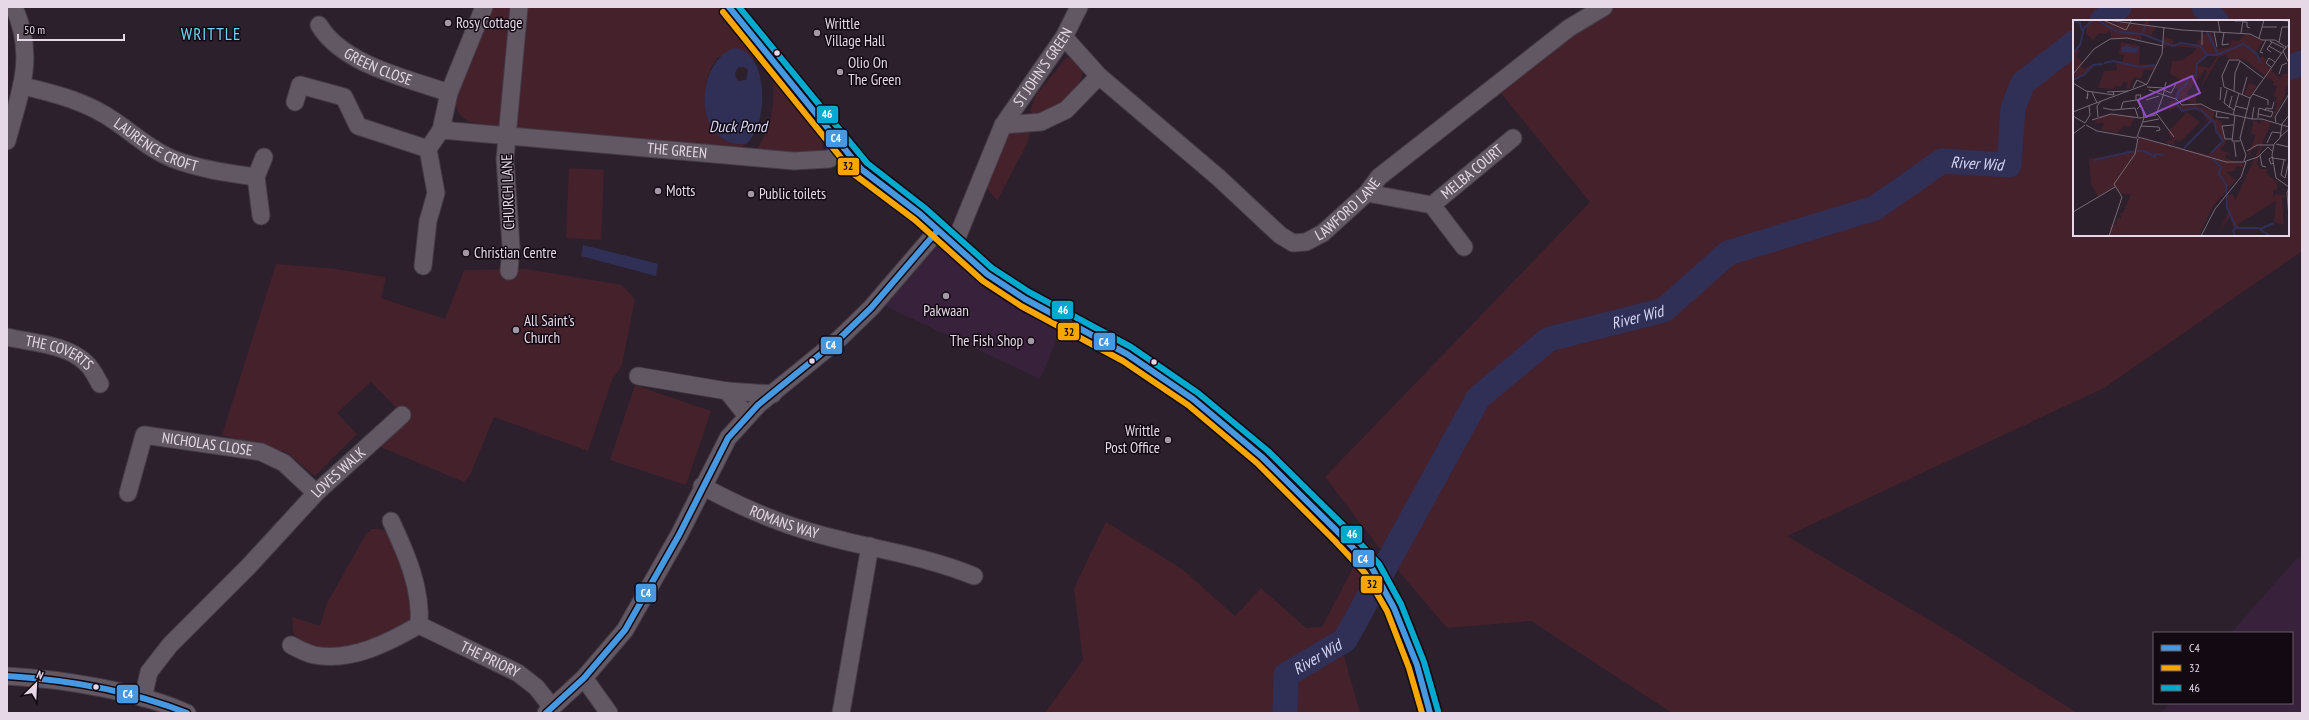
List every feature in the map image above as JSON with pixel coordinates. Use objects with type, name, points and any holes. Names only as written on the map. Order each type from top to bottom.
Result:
[{"type":"street","points":[[7,141],[23,86],[25,46],[20,20],[14,7]]},
{"type":"street","points":[[423,266],[428,221],[435,199],[428,149],[441,130],[449,93],[484,7]]},
{"type":"street","points":[[508,136],[519,7]]},
{"type":"street","points":[[729,7],[861,169],[920,214],[987,274],[1006,288],[1127,354],[1193,399],[1262,457],[1341,534],[1372,568],[1394,608],[1417,665],[1430,713]]},
{"type":"street","name":"ST JOHN'S GREEN","points":[[549,710],[584,678],[624,630],[679,535],[702,486],[728,438],[746,416],[839,339],[945,237],[1003,125],[1064,37],[1079,7]]},
{"type":"street","name":"LAWFORD LANE","points":[[1064,37],[1099,76],[1220,178],[1280,235],[1293,243],[1306,242],[1323,233],[1367,193],[1379,177],[1570,28],[1604,7]]},
{"type":"street","name":"GREEN CLOSE","points":[[319,25],[335,46],[353,58],[449,93]]},
{"type":"street","name":"ST JOHN'S GREEN","points":[[1003,125],[1041,122],[1066,110],[1099,76]]},
{"type":"street","points":[[295,102],[300,85],[344,97],[358,126],[428,149]]},
{"type":"street","name":"LAURENCE CROFT","points":[[23,86],[72,99],[94,108],[154,150],[173,159],[220,172],[256,177]]},
{"type":"street","name":"THE GREEN","points":[[441,130],[794,161],[829,159],[844,150]]},
{"type":"street","name":"CHURCH LANE","points":[[508,136],[504,176],[510,246],[509,271]]},
{"type":"street","name":"MELBA COURT","points":[[1432,205],[1513,138]]},
{"type":"street","points":[[261,216],[256,177],[264,157]]},
{"type":"street","name":"MELBA COURT","points":[[1367,193],[1432,205],[1464,246]]},
{"type":"street","name":"THE COVERTS","points":[[7,337],[60,348],[75,354],[87,363],[100,384]]},
{"type":"street","points":[[638,376],[727,391],[773,394]]},
{"type":"street","points":[[727,391],[746,416]]},
{"type":"street","name":"LOVES WALK","points":[[143,698],[149,672],[155,663],[248,567],[316,492],[402,415]]},
{"type":"street","name":"NICHOLAS CLOSE","points":[[128,494],[144,435],[261,452],[284,463],[316,492]]},
{"type":"street","name":"ROMANS WAY","points":[[702,486],[739,505],[792,527],[939,563],[974,576]]},
{"type":"street","points":[[291,645],[312,654],[340,656],[371,649],[419,625],[420,611],[406,552],[391,521]]},
{"type":"street","points":[[841,713],[870,546]]},
{"type":"street","name":"THE PRIORY","points":[[419,625],[518,673],[536,687],[549,710]]},
{"type":"street","points":[[7,676],[99,688],[143,698],[187,713]]},
{"type":"street","points":[[584,678],[608,713]]},
{"type":"shaded area","points":[[492,7],[718,7],[751,51],[757,68],[748,55],[718,57],[706,82],[706,112],[711,125],[719,135],[730,142],[746,144],[738,150],[524,130],[470,122],[460,114],[456,108],[455,95]]},
{"type":"shaded area","points":[[1616,7],[2302,7],[2302,251],[2104,388],[1787,536],[1948,631],[2077,713],[1672,713],[1531,621],[1447,628],[1381,550],[1325,477],[1590,202],[1495,86]]},
{"type":"shaded area","points":[[1067,57],[1081,63],[1082,72],[1076,90],[1061,103],[1034,115],[1030,111],[1036,95]]},
{"type":"shaded area","points":[[772,74],[820,137],[823,144],[822,151],[811,154],[755,151],[765,134],[771,115],[773,105]]},
{"type":"shaded area","points":[[1030,126],[1028,142],[997,201],[985,185],[1012,127]]},
{"type":"shaded area","points":[[569,168],[604,170],[601,240],[566,238]]},
{"type":"shaded area","points":[[938,240],[1064,323],[1040,379],[883,305]]},
{"type":"shaded area","points":[[276,264],[336,269],[386,277],[381,298],[445,319],[464,270],[526,269],[622,285],[635,299],[622,365],[612,380],[588,451],[494,417],[470,475],[464,482],[378,446],[406,418],[371,382],[337,413],[357,434],[315,476],[286,452],[222,435]]},
{"type":"shaded area","points":[[635,385],[711,411],[686,485],[610,460]]},
{"type":"shaded area","points":[[1106,522],[1182,569],[1235,616],[1261,588],[1306,628],[1322,627],[1356,562],[1370,584],[1339,638],[1360,713],[1045,713],[1083,660],[1074,588]]},
{"type":"shaded area","points":[[372,529],[385,530],[392,535],[396,542],[403,562],[413,615],[404,624],[391,632],[356,645],[321,649],[306,645],[295,636],[292,617],[320,626],[326,605],[366,534]]},
{"type":"shaded area","points":[[2302,557],[2302,713],[2161,713],[2169,704],[2293,704],[2293,632],[2232,632],[2297,558]]},
{"type":"water","name":"Duck Pond","points":[[734,48],[746,52],[754,62],[760,75],[762,107],[759,122],[754,135],[746,144],[728,142],[716,133],[708,119],[705,103],[706,86],[711,70],[721,57]],"holes":[[[739,67],[744,67],[748,70],[746,80],[738,81],[735,72]]]},
{"type":"water","points":[[583,245],[658,264],[656,276],[581,256]]},
{"type":"waterway","name":"River Wid","points":[[2103,20],[2119,7]]},
{"type":"waterway","name":"River Wid","points":[[2204,7],[2215,20]]},
{"type":"waterway","name":"River Wid","points":[[1285,713],[1286,675],[1345,640],[1478,398],[1549,339],[1664,310],[1728,253],[1875,208],[1942,161],[2009,165],[2013,108],[2023,83],[2073,44]]},
{"type":"waterway","name":"River Wid","points":[[2289,68],[2302,63]]},
{"type":"transit line","name":"C4","points":[[729,7],[861,169],[920,214],[987,274],[1025,299],[1127,354],[1193,399],[1262,457],[1341,535],[1372,568],[1394,608],[1417,665],[1430,713]]},
{"type":"transit line","name":"46","points":[[739,7],[867,163],[925,208],[992,268],[1029,292],[1131,347],[1198,393],[1268,451],[1347,529],[1379,564],[1401,604],[1424,662],[1438,711]]},
{"type":"transit line","name":"32","points":[[723,12],[855,175],[915,220],[983,281],[1021,306],[1123,361],[1188,405],[1257,463],[1335,541],[1365,573],[1387,611],[1409,668],[1422,713]]},
{"type":"transit line","name":"C4","points":[[546,713],[584,678],[625,630],[679,535],[728,438],[758,405],[839,339],[871,308],[938,230]]},
{"type":"transit line","name":"C4","points":[[7,676],[53,680],[98,687],[143,698],[187,713]]},
{"type":"place","name":"Rosy Cottage","points":[[448,23]]},
{"type":"place","name":"Writtle Village Hall","points":[[817,33]]},
{"type":"place","name":"Olio On The Green","points":[[840,72]]},
{"type":"place","name":"Motts","points":[[658,191]]},
{"type":"place","name":"Public toilets","points":[[751,194]]},
{"type":"place","name":"Christian Centre","points":[[466,253]]},
{"type":"place","name":"Pakwaan","points":[[946,296]]},
{"type":"place","name":"All Saint's Church","points":[[516,330]]},
{"type":"place","name":"The Fish Shop","points":[[1031,341]]},
{"type":"place","name":"Writtle Post Office","points":[[1168,440]]},
{"type":"district","name":"WRITTLE","points":[[211,34]]}]
